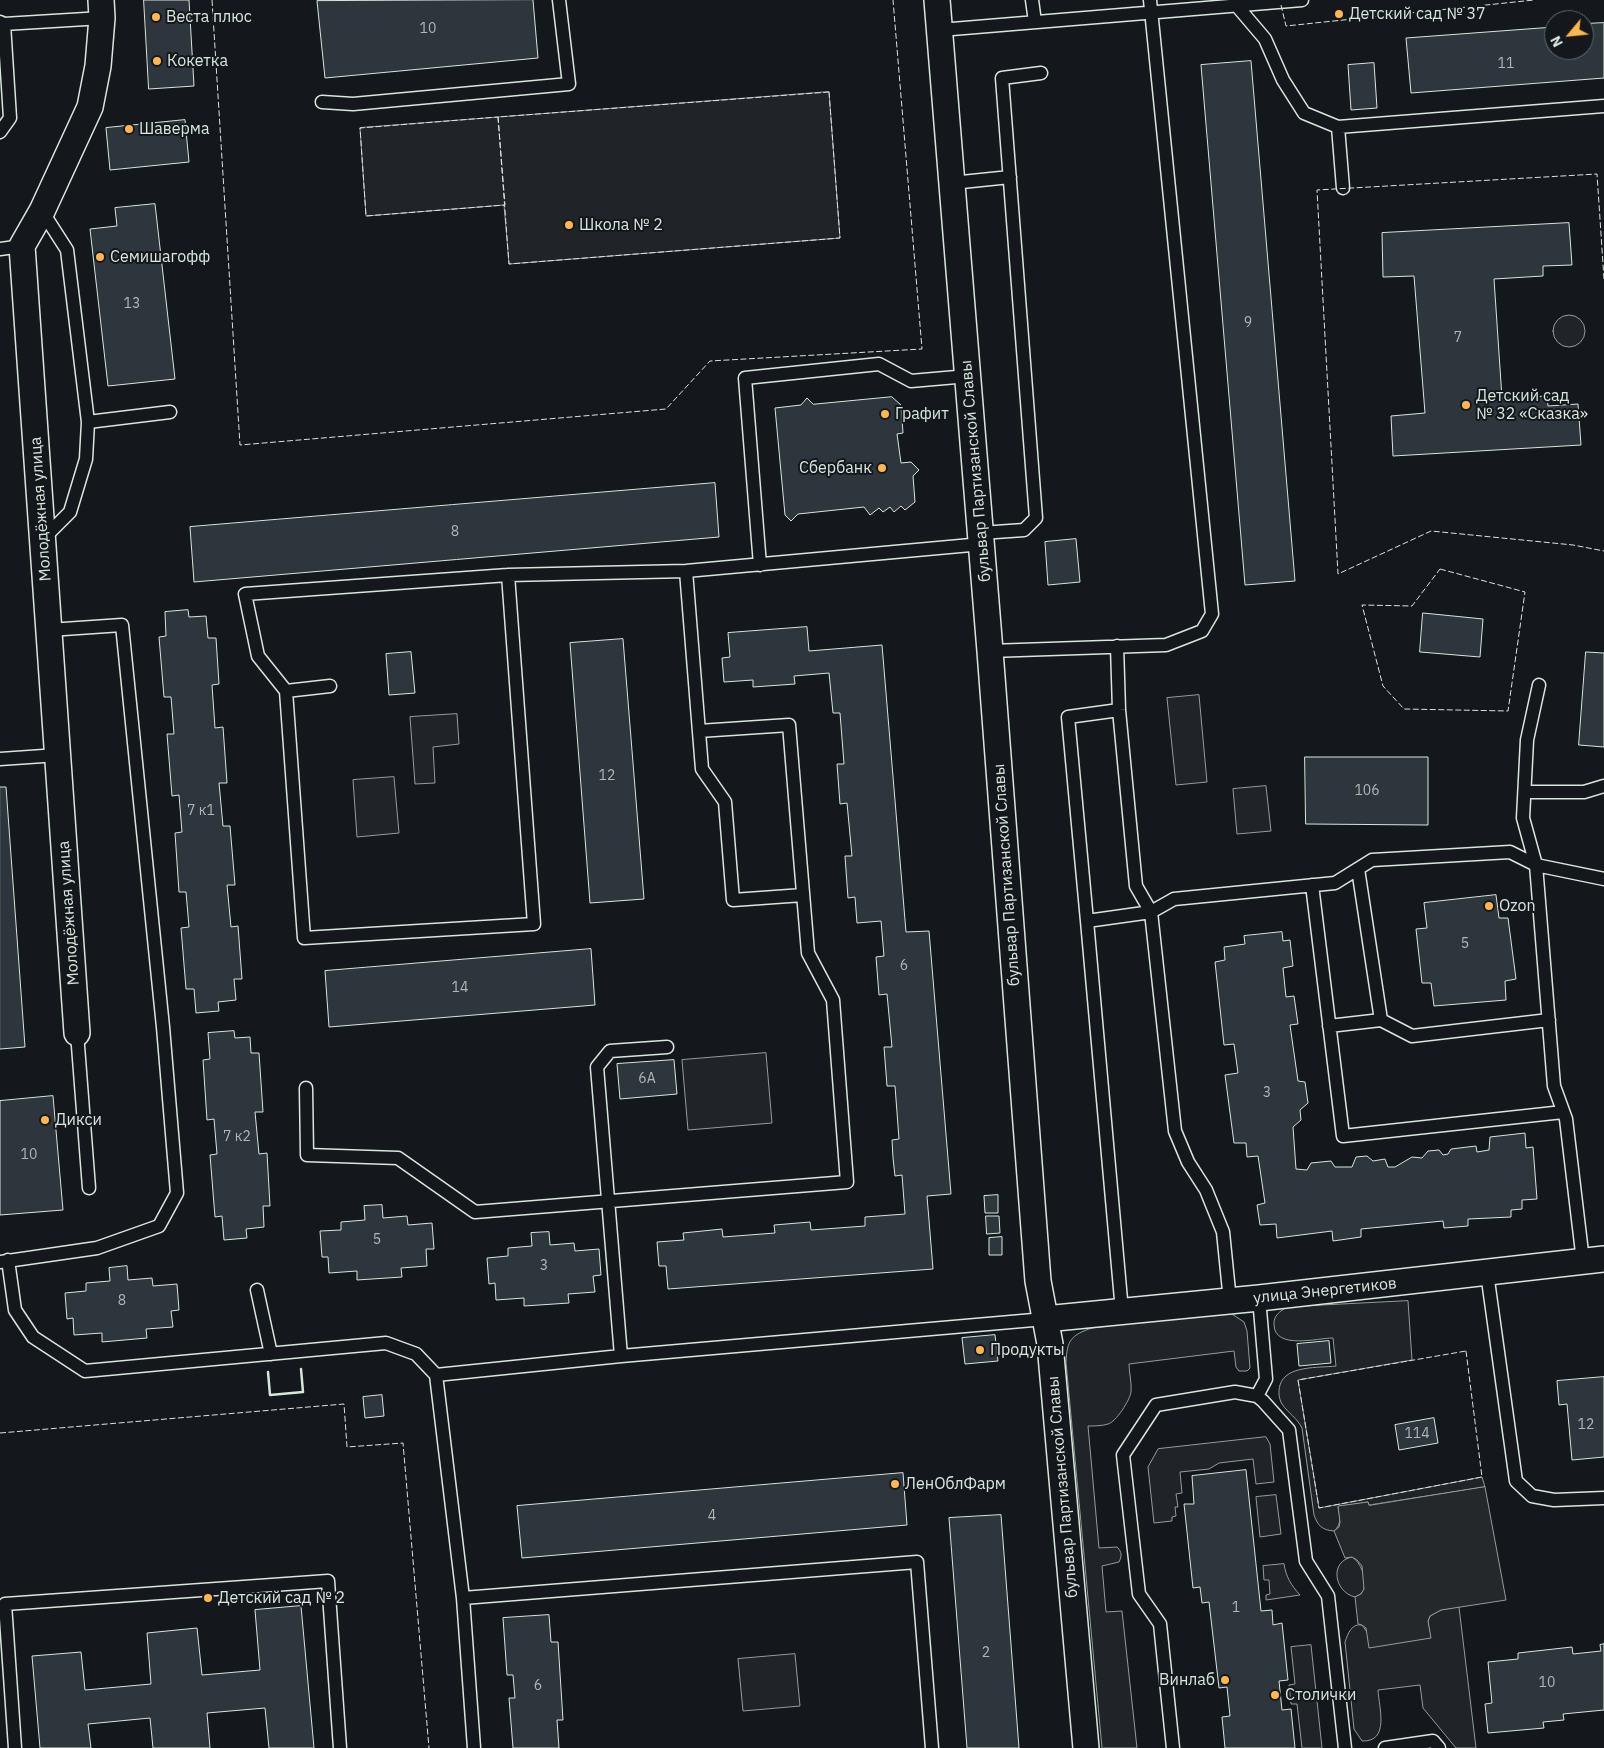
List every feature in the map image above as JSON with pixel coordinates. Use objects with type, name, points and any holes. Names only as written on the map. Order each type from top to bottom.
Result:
[{"type":"street","name":"бульвар Партизанской Славы","points":[[937,0],[990,651],[1038,1281],[1050,1344],[1086,1748]]},
{"type":"street","name":"Молодёжная улица","points":[[77,1033],[43,539],[11,248],[42,211],[90,107],[98,66],[101,9]]},
{"type":"street","name":"улица Энергетиков","points":[[1045,1319],[1259,1298],[1593,1260]]},
{"type":"lane","points":[[322,102],[352,104],[569,84],[559,0]]},
{"type":"lane","points":[[1032,0],[1035,22]]},
{"type":"lane","points":[[990,651],[1166,645],[1202,631],[1212,614],[1150,0]]},
{"type":"lane","points":[[940,30],[1302,0]]},
{"type":"lane","points":[[1237,6],[1265,39],[1283,80],[1304,112],[1338,127],[1604,106]]},
{"type":"lane","points":[[0,132],[10,118],[2,23],[101,9]]},
{"type":"lane","points":[[508,575],[534,924],[304,938],[286,691],[258,656],[245,594],[508,575],[686,571],[760,564],[981,538],[1024,530],[1036,518],[1002,78],[1041,73]]},
{"type":"lane","points":[[1338,127],[1343,188]]},
{"type":"lane","points":[[952,183],[1010,178]]},
{"type":"lane","points":[[42,211],[67,250],[88,422],[86,459],[70,512],[43,539]]},
{"type":"lane","points":[[760,564],[745,378],[879,364],[911,381],[968,376]]},
{"type":"lane","points":[[88,422],[170,412]]},
{"type":"lane","points":[[686,571],[702,769],[725,802],[733,900],[803,895]]},
{"type":"lane","points":[[49,630],[122,625],[161,1007],[177,1193],[158,1226],[97,1248],[4,1261],[15,1310],[34,1336],[85,1371],[386,1343],[416,1354],[436,1375],[463,1598],[474,1748]]},
{"type":"lane","points":[[1117,646],[1119,710],[1136,886],[1151,912],[1175,1131],[1188,1162],[1206,1190],[1223,1232],[1230,1301]]},
{"type":"lane","points":[[1539,685],[1527,740],[1523,818],[1536,865],[1554,1086],[1566,1119],[1593,1260]]},
{"type":"lane","points":[[286,691],[330,686]]},
{"type":"lane","points":[[1119,710],[1068,717],[1122,1311]]},
{"type":"lane","points":[[306,1088],[307,1156],[398,1158],[476,1212],[848,1182],[833,1000],[808,953],[789,725],[699,731]]},
{"type":"lane","points":[[0,759],[58,755]]},
{"type":"lane","points":[[1525,792],[1584,792],[1604,786]]},
{"type":"lane","points":[[1087,921],[1151,912],[1174,898],[1335,883],[1372,860],[1510,852],[1536,865],[1604,879]]},
{"type":"lane","points":[[1358,869],[1381,1020]]},
{"type":"lane","points":[[1312,885],[1343,1136],[1563,1112]]},
{"type":"lane","points":[[1330,1026],[1381,1020],[1412,1036],[1548,1020]]},
{"type":"lane","points":[[77,1033],[89,1188]]},
{"type":"lane","points":[[621,1356],[597,1066],[610,1051],[667,1047]]},
{"type":"lane","points":[[1487,1273],[1516,1481],[1532,1496],[1554,1500],[1604,1498]]},
{"type":"lane","points":[[257,1290],[271,1354]]},
{"type":"lane","points":[[1257,1396],[1266,1379],[1259,1298]]},
{"type":"lane","points":[[436,1375],[621,1356],[1045,1319]]},
{"type":"lane","points":[[1173,1748],[1160,1624],[1140,1594],[1123,1455],[1156,1405],[1235,1392],[1257,1396],[1289,1430],[1306,1561],[1328,1596],[1345,1748]]},
{"type":"lane","points":[[463,1598],[917,1562],[932,1748]]},
{"type":"lane","points":[[16,1748],[5,1604],[328,1581],[340,1748]]},
{"type":"lane","points":[[1385,1748],[1433,1741],[1438,1748]]},
{"type":"shaded area","points":[[829,92],[840,238],[509,264],[504,205],[366,216],[360,128]]},
{"type":"shaded area","points":[[1569,315],[1575,316],[1580,320],[1584,325],[1584,337],[1580,342],[1575,346],[1569,347],[1563,346],[1558,342],[1554,337],[1553,331],[1554,325],[1558,320],[1563,316]]},
{"type":"shaded area","points":[[1199,695],[1207,782],[1176,785],[1167,698]]},
{"type":"shaded area","points":[[457,714],[459,744],[433,747],[435,783],[415,784],[410,717]]},
{"type":"shaded area","points":[[394,777],[399,833],[357,837],[353,780]]},
{"type":"shaded area","points":[[1266,786],[1271,831],[1237,834],[1233,789]]},
{"type":"shaded area","points":[[766,1053],[772,1123],[688,1130],[682,1060]]},
{"type":"shaded area","points":[[1408,1301],[1412,1360],[1298,1380],[1319,1508],[1482,1477],[1485,1487],[1369,1505],[1368,1502],[1338,1507],[1340,1517],[1338,1526],[1334,1531],[1326,1530],[1319,1525],[1314,1515],[1302,1428],[1282,1404],[1279,1390],[1283,1379],[1296,1371],[1336,1366],[1333,1338],[1298,1341],[1282,1338],[1276,1333],[1274,1325],[1276,1316],[1287,1307]]},
{"type":"shaded area","points":[[1229,1312],[1244,1322],[1247,1331],[1250,1368],[1247,1371],[1239,1371],[1236,1367],[1234,1351],[1129,1364],[1131,1392],[1122,1410],[1108,1424],[1088,1426],[1099,1548],[1117,1547],[1121,1554],[1119,1562],[1102,1566],[1106,1612],[1122,1611],[1137,1748],[1102,1748],[1066,1362],[1069,1343],[1079,1333],[1092,1328]]},
{"type":"shaded area","points":[[1266,1437],[1270,1444],[1274,1482],[1256,1484],[1253,1459],[1219,1463],[1209,1469],[1180,1472],[1182,1493],[1176,1494],[1178,1507],[1175,1507],[1176,1516],[1172,1517],[1172,1521],[1154,1523],[1148,1467],[1158,1449]]},
{"type":"shaded area","points":[[1485,1487],[1506,1600],[1441,1610],[1430,1616],[1428,1621],[1431,1638],[1369,1648],[1366,1628],[1358,1624],[1355,1597],[1361,1594],[1364,1589],[1362,1566],[1352,1557],[1345,1558],[1334,1531],[1339,1527],[1340,1522],[1338,1506],[1368,1502],[1369,1505]]},
{"type":"shaded area","points":[[1276,1495],[1281,1534],[1260,1537],[1256,1497]]},
{"type":"shaded area","points":[[1352,1557],[1361,1567],[1365,1580],[1361,1594],[1355,1597],[1342,1589],[1337,1577],[1337,1570],[1340,1564]]},
{"type":"shaded area","points":[[1284,1564],[1289,1581],[1300,1595],[1266,1600],[1266,1595],[1270,1594],[1269,1580],[1264,1580],[1263,1566]]},
{"type":"shaded area","points":[[1459,1607],[1476,1748],[1456,1748],[1423,1708],[1420,1685],[1378,1690],[1381,1714],[1380,1730],[1371,1740],[1362,1741],[1354,1729],[1345,1642],[1351,1629],[1362,1625],[1367,1632],[1430,1638],[1428,1621],[1430,1616],[1441,1610]]},
{"type":"shaded area","points":[[1311,1645],[1322,1748],[1302,1748],[1297,1704],[1291,1704],[1289,1685],[1295,1684],[1291,1647]]},
{"type":"shaded area","points":[[795,1654],[800,1706],[743,1711],[738,1659]]},
{"type":"building","points":[[144,0],[189,0],[194,86],[149,89]]},
{"type":"building","points":[[533,0],[538,58],[325,78],[317,1]]},
{"type":"building","points":[[1604,23],[1604,78],[1411,93],[1406,38],[1544,28],[1544,60],[1594,60],[1594,24]]},
{"type":"building","points":[[1251,61],[1295,581],[1245,585],[1201,65]]},
{"type":"building","points":[[1374,63],[1377,108],[1351,110],[1348,65]]},
{"type":"building","points":[[185,120],[189,162],[110,170],[106,128]]},
{"type":"building","points":[[155,204],[175,379],[108,386],[90,229],[117,226],[115,208]]},
{"type":"building","points":[[1569,223],[1572,265],[1543,266],[1543,276],[1494,279],[1502,398],[1547,396],[1548,406],[1578,404],[1581,445],[1393,456],[1391,416],[1425,413],[1414,276],[1383,277],[1382,233]]},
{"type":"building","points":[[892,397],[901,405],[903,433],[897,434],[901,463],[911,462],[919,470],[913,476],[915,502],[905,510],[901,506],[894,512],[890,507],[883,512],[879,508],[870,515],[864,507],[798,514],[791,521],[785,515],[775,408],[801,405],[807,398],[813,404]]},
{"type":"building","points":[[715,483],[719,537],[194,582],[190,527]]},
{"type":"building","points":[[1076,539],[1080,582],[1048,585],[1045,542]]},
{"type":"building","points":[[188,610],[189,617],[206,616],[208,638],[216,638],[219,684],[212,685],[215,728],[223,727],[227,783],[219,783],[223,826],[230,826],[235,885],[227,885],[231,927],[238,926],[242,979],[234,979],[236,1000],[218,1002],[219,1011],[196,1013],[194,989],[186,989],[181,928],[189,927],[186,892],[179,892],[175,833],[182,832],[179,795],[172,796],[167,734],[174,734],[171,697],[164,697],[159,637],[166,636],[165,612]]},
{"type":"building","points":[[1423,613],[1483,619],[1480,657],[1420,652]]},
{"type":"building","points":[[807,627],[809,651],[882,645],[906,932],[929,931],[951,1194],[927,1196],[933,1269],[668,1289],[666,1266],[659,1266],[657,1242],[684,1240],[683,1233],[722,1229],[723,1237],[775,1233],[774,1225],[810,1222],[811,1230],[865,1226],[865,1217],[905,1214],[902,1175],[895,1176],[893,1158],[892,1140],[899,1139],[895,1086],[887,1086],[884,1047],[892,1047],[887,994],[879,995],[876,957],[884,956],[881,921],[857,923],[855,897],[848,898],[845,856],[852,856],[847,803],[840,804],[837,764],[844,764],[840,713],[833,713],[829,673],[794,676],[795,684],[753,687],[753,680],[724,682],[722,658],[730,657],[728,633]]},
{"type":"building","points":[[623,639],[644,899],[590,903],[570,643]]},
{"type":"building","points":[[411,652],[415,693],[389,695],[386,654]]},
{"type":"building","points":[[1586,652],[1604,653],[1604,747],[1579,745]]},
{"type":"building","points":[[1305,757],[1428,757],[1428,825],[1306,824]]},
{"type":"building","points":[[0,787],[6,787],[25,1047],[0,1049]]},
{"type":"building","points":[[1496,895],[1499,918],[1508,918],[1516,979],[1505,981],[1506,1000],[1434,1006],[1431,983],[1422,983],[1416,929],[1427,928],[1424,903]]},
{"type":"building","points":[[1282,932],[1283,941],[1290,940],[1293,966],[1283,968],[1286,997],[1294,996],[1298,1024],[1290,1025],[1298,1081],[1305,1082],[1308,1103],[1300,1110],[1301,1120],[1293,1127],[1296,1169],[1307,1170],[1311,1163],[1331,1161],[1335,1167],[1352,1167],[1356,1157],[1367,1156],[1373,1161],[1385,1159],[1388,1167],[1395,1167],[1412,1157],[1422,1158],[1428,1151],[1439,1150],[1443,1155],[1448,1154],[1451,1149],[1476,1146],[1477,1152],[1489,1150],[1490,1137],[1525,1133],[1526,1148],[1533,1147],[1537,1199],[1522,1200],[1522,1209],[1511,1210],[1511,1217],[1468,1219],[1468,1226],[1444,1228],[1443,1221],[1361,1229],[1361,1237],[1333,1241],[1332,1231],[1277,1238],[1276,1224],[1260,1225],[1257,1205],[1265,1203],[1258,1156],[1247,1157],[1246,1143],[1234,1143],[1225,1075],[1238,1073],[1234,1044],[1224,1045],[1215,962],[1225,960],[1224,947],[1245,944],[1244,936]]},
{"type":"building","points":[[591,949],[595,1005],[329,1027],[325,971]]},
{"type":"building","points":[[234,1031],[235,1038],[250,1037],[251,1053],[259,1053],[263,1112],[255,1112],[259,1154],[267,1153],[270,1206],[263,1206],[264,1227],[246,1229],[247,1238],[224,1240],[222,1216],[215,1217],[210,1155],[217,1154],[214,1119],[207,1120],[203,1060],[210,1059],[208,1033]]},
{"type":"building","points":[[674,1060],[677,1094],[620,1099],[617,1064]]},
{"type":"building","points":[[53,1096],[63,1210],[0,1215],[0,1101]]},
{"type":"building","points":[[998,1195],[998,1213],[985,1213],[984,1196]]},
{"type":"building","points":[[382,1205],[383,1218],[407,1216],[408,1225],[432,1223],[434,1249],[426,1249],[427,1266],[401,1268],[402,1277],[357,1280],[357,1271],[329,1273],[328,1257],[322,1257],[320,1231],[341,1230],[341,1222],[365,1220],[364,1206]]},
{"type":"building","points":[[986,1216],[999,1216],[1000,1233],[987,1234]]},
{"type":"building","points":[[549,1232],[550,1245],[574,1243],[575,1251],[599,1249],[601,1275],[593,1276],[595,1292],[568,1294],[569,1303],[524,1306],[524,1298],[496,1300],[495,1283],[489,1284],[487,1258],[508,1256],[508,1248],[532,1246],[531,1233]]},
{"type":"building","points":[[1002,1237],[1002,1255],[989,1255],[989,1238]]},
{"type":"building","points":[[127,1266],[128,1280],[152,1278],[153,1286],[177,1284],[179,1310],[171,1311],[173,1327],[146,1329],[147,1338],[102,1342],[102,1333],[74,1335],[73,1318],[67,1319],[65,1293],[86,1291],[86,1283],[110,1281],[109,1268]]},
{"type":"building","name":"Продукты","points":[[995,1335],[998,1361],[965,1364],[962,1338]]},
{"type":"building","points":[[1329,1341],[1331,1363],[1299,1366],[1297,1344]]},
{"type":"building","points":[[1604,1377],[1604,1457],[1572,1460],[1567,1404],[1559,1405],[1557,1381]]},
{"type":"building","points":[[382,1395],[384,1416],[365,1418],[363,1397]]},
{"type":"building","points":[[1434,1418],[1438,1443],[1399,1450],[1395,1425]]},
{"type":"building","points":[[1246,1470],[1261,1611],[1272,1610],[1273,1625],[1282,1623],[1288,1680],[1279,1681],[1282,1710],[1291,1709],[1295,1748],[1225,1748],[1222,1717],[1230,1716],[1227,1687],[1219,1688],[1209,1602],[1202,1603],[1200,1587],[1193,1588],[1184,1504],[1194,1504],[1192,1476]]},
{"type":"building","points":[[903,1473],[907,1525],[522,1558],[517,1506]]},
{"type":"building","points":[[1001,1515],[1019,1748],[967,1748],[949,1518]]},
{"type":"building","points":[[301,1606],[314,1748],[269,1748],[265,1708],[207,1713],[210,1748],[153,1748],[150,1718],[88,1724],[91,1748],[40,1748],[32,1656],[81,1652],[85,1690],[151,1684],[147,1633],[197,1628],[202,1675],[260,1670],[255,1610]]},
{"type":"building","points":[[549,1615],[551,1642],[558,1642],[563,1720],[557,1720],[559,1748],[513,1748],[509,1698],[515,1698],[513,1675],[507,1675],[503,1618]]},
{"type":"building","points":[[1604,1644],[1604,1710],[1563,1714],[1564,1720],[1543,1722],[1544,1728],[1488,1733],[1485,1704],[1492,1703],[1488,1662],[1518,1659],[1518,1653],[1572,1647],[1573,1654],[1601,1651],[1600,1645]]},
{"type":"fence","points":[[212,0],[240,445],[666,409],[710,361],[922,349],[893,0]]},
{"type":"fence","points":[[1281,5],[1286,26],[1534,0]]},
{"type":"fence","points":[[829,92],[840,238],[509,264],[498,117],[829,92]]},
{"type":"fence","points":[[498,117],[505,205],[366,216],[360,128],[498,117]]},
{"type":"fence","points":[[1604,279],[1597,174],[1317,190],[1338,574],[1431,531],[1573,545],[1604,551]]},
{"type":"fence","points":[[1440,569],[1525,592],[1508,711],[1404,709],[1383,686],[1362,605],[1412,606],[1440,569]]},
{"type":"fence","points":[[1466,1351],[1482,1477],[1319,1508],[1298,1380],[1466,1351]]},
{"type":"fence","points":[[0,1433],[344,1404],[347,1447],[403,1443],[429,1748]]},
{"type":"wall","points":[[268,1372],[270,1395],[303,1392],[301,1369]]},
{"type":"place","name":"Детский сад № 37","points":[[1339,14]]},
{"type":"place","name":"Веста плюс","points":[[156,17]]},
{"type":"place","name":"Кокетка","points":[[157,61]]},
{"type":"place","name":"Шаверма","points":[[129,129]]},
{"type":"place","name":"Школа № 2","points":[[569,225]]},
{"type":"place","name":"Семишагофф","points":[[100,257]]},
{"type":"place","name":"Детский сад № 32 «Сказка»","points":[[1466,405]]},
{"type":"place","name":"Графит","points":[[885,414]]},
{"type":"place","name":"Сбербанк","points":[[882,468]]},
{"type":"place","name":"Ozon","points":[[1489,906]]},
{"type":"place","name":"Дикси","points":[[45,1120]]},
{"type":"place","name":"Продукты","points":[[980,1350]]},
{"type":"place","name":"ЛенОблФарм","points":[[895,1484]]},
{"type":"place","name":"Детский сад № 2","points":[[208,1598]]},
{"type":"place","name":"Винлаб","points":[[1225,1680]]},
{"type":"place","name":"Столички","points":[[1275,1695]]}]
